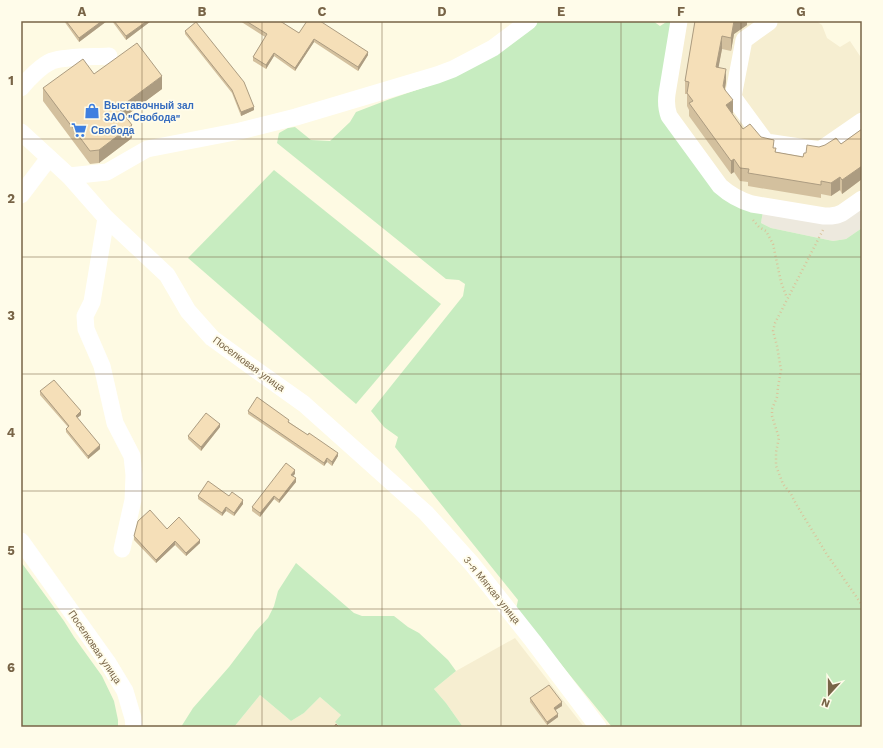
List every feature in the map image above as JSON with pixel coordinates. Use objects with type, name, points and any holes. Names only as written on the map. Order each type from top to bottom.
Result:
[{"type":"street","points":[[69,176],[107,172],[147,148],[240,131],[296,117],[437,75],[493,48],[529,21]]},
{"type":"street","points":[[679,21],[667,94],[666,109],[669,116],[720,186],[728,193],[744,201],[824,216],[842,213],[862,199]]},
{"type":"street","points":[[769,21],[744,40],[733,97],[766,142],[820,150],[862,121]]},
{"type":"street","points":[[21,88],[30,77],[51,61],[62,58],[109,56]]},
{"type":"street","name":"Поселковая улица","points":[[21,132],[69,176],[106,218],[166,275],[188,311],[212,338],[304,404],[372,465]]},
{"type":"street","points":[[21,195],[49,158]]},
{"type":"street","points":[[106,218],[92,302],[85,316],[86,329],[102,366],[115,423],[132,456],[134,475],[133,500],[122,548]]},
{"type":"street","name":"3-я Мягкая улица","points":[[372,465],[426,513],[472,564],[538,647],[598,727]]},
{"type":"street","name":"Поселковая улица","points":[[21,541],[108,663],[125,691],[133,723]]},
{"type":"path","points":[[744,201],[754,222],[766,231],[773,244],[781,282],[787,298]]},
{"type":"path","points":[[830,216],[774,323],[773,331],[781,370],[777,397],[772,409],[772,416],[779,438],[776,452],[776,466],[783,484],[791,494],[826,553],[862,605]]},
{"type":"shaded area","points":[[674,21],[816,21],[822,25],[827,38],[840,47],[850,41],[862,59],[862,205],[845,217],[742,207],[661,93]]},
{"type":"shaded area","points":[[862,206],[862,228],[846,239],[833,241],[771,228],[761,223],[763,211]]},
{"type":"shaded area","points":[[515,638],[584,727],[463,727],[434,689],[456,671]]},
{"type":"shaded area","points":[[260,695],[291,721],[304,713],[320,697],[341,715],[336,722],[340,727],[234,727]]},
{"type":"green space","points":[[537,21],[653,21],[660,26],[668,21],[674,21],[661,93],[716,189],[763,211],[761,223],[771,228],[833,241],[846,239],[862,228],[862,727],[612,727],[516,609],[518,600],[395,447],[398,437],[384,427],[371,411],[463,296],[465,284],[459,280],[446,279],[277,143],[279,133],[288,128],[295,127],[311,140],[330,141],[350,122],[356,112],[443,81]]},
{"type":"green space","points":[[274,170],[441,304],[356,404],[188,258]]},
{"type":"green space","points":[[21,562],[102,676],[114,701],[118,727],[21,727]]},
{"type":"green space","points":[[296,563],[354,613],[362,616],[394,616],[408,627],[419,633],[448,660],[456,671],[434,689],[463,727],[340,727],[335,722],[341,715],[320,697],[304,713],[291,721],[260,695],[234,727],[181,727],[193,708],[229,667],[255,632],[268,618],[274,606],[278,591]]},
{"type":"building","points":[[66,21],[102,21],[79,38]]},
{"type":"building","points":[[114,21],[147,21],[126,36]]},
{"type":"building","points":[[246,21],[280,21],[299,33],[307,21],[320,21],[368,52],[358,67],[314,39],[295,68],[274,53],[266,65],[253,57],[267,34]]},
{"type":"building","points":[[695,21],[734,21],[731,38],[722,36],[716,67],[726,69],[723,86],[733,100],[726,105],[743,129],[750,124],[761,137],[774,140],[773,148],[776,148],[775,152],[803,157],[804,153],[806,153],[807,145],[819,147],[836,138],[841,144],[862,129],[862,166],[842,180],[840,177],[831,183],[821,181],[821,185],[748,173],[749,169],[740,168],[734,159],[731,161],[689,103],[693,101],[687,93],[689,82],[685,81]]},
{"type":"building","points":[[196,22],[244,82],[254,107],[241,112],[232,90],[185,31]]},
{"type":"building","name":"Выставочный зал ЗАО \"Свобода\"","points":[[137,43],[162,76],[119,108],[132,125],[99,150],[90,151],[43,88],[83,59],[94,74]]},
{"type":"building","points":[[54,380],[81,411],[76,416],[100,445],[88,456],[66,429],[69,426],[40,391]]},
{"type":"building","points":[[257,397],[289,420],[288,422],[308,435],[309,433],[338,453],[332,462],[327,458],[324,463],[248,411]]},
{"type":"building","points":[[206,413],[220,424],[201,447],[188,436]]},
{"type":"building","points":[[286,463],[295,470],[291,475],[296,478],[279,500],[274,496],[260,513],[252,507]]},
{"type":"building","points":[[208,481],[229,496],[232,492],[243,500],[234,513],[226,507],[222,513],[198,496]]},
{"type":"building","points":[[150,510],[167,529],[179,517],[200,540],[186,553],[175,541],[156,560],[134,536],[138,521]]},
{"type":"building","points":[[549,685],[562,702],[554,708],[558,714],[547,722],[530,698]]},
{"type":"place","name":"Выставочный зал ЗАО \"Свобода\"","points":[[92,111]]},
{"type":"place","name":"Свобода","points":[[79,130]]}]
